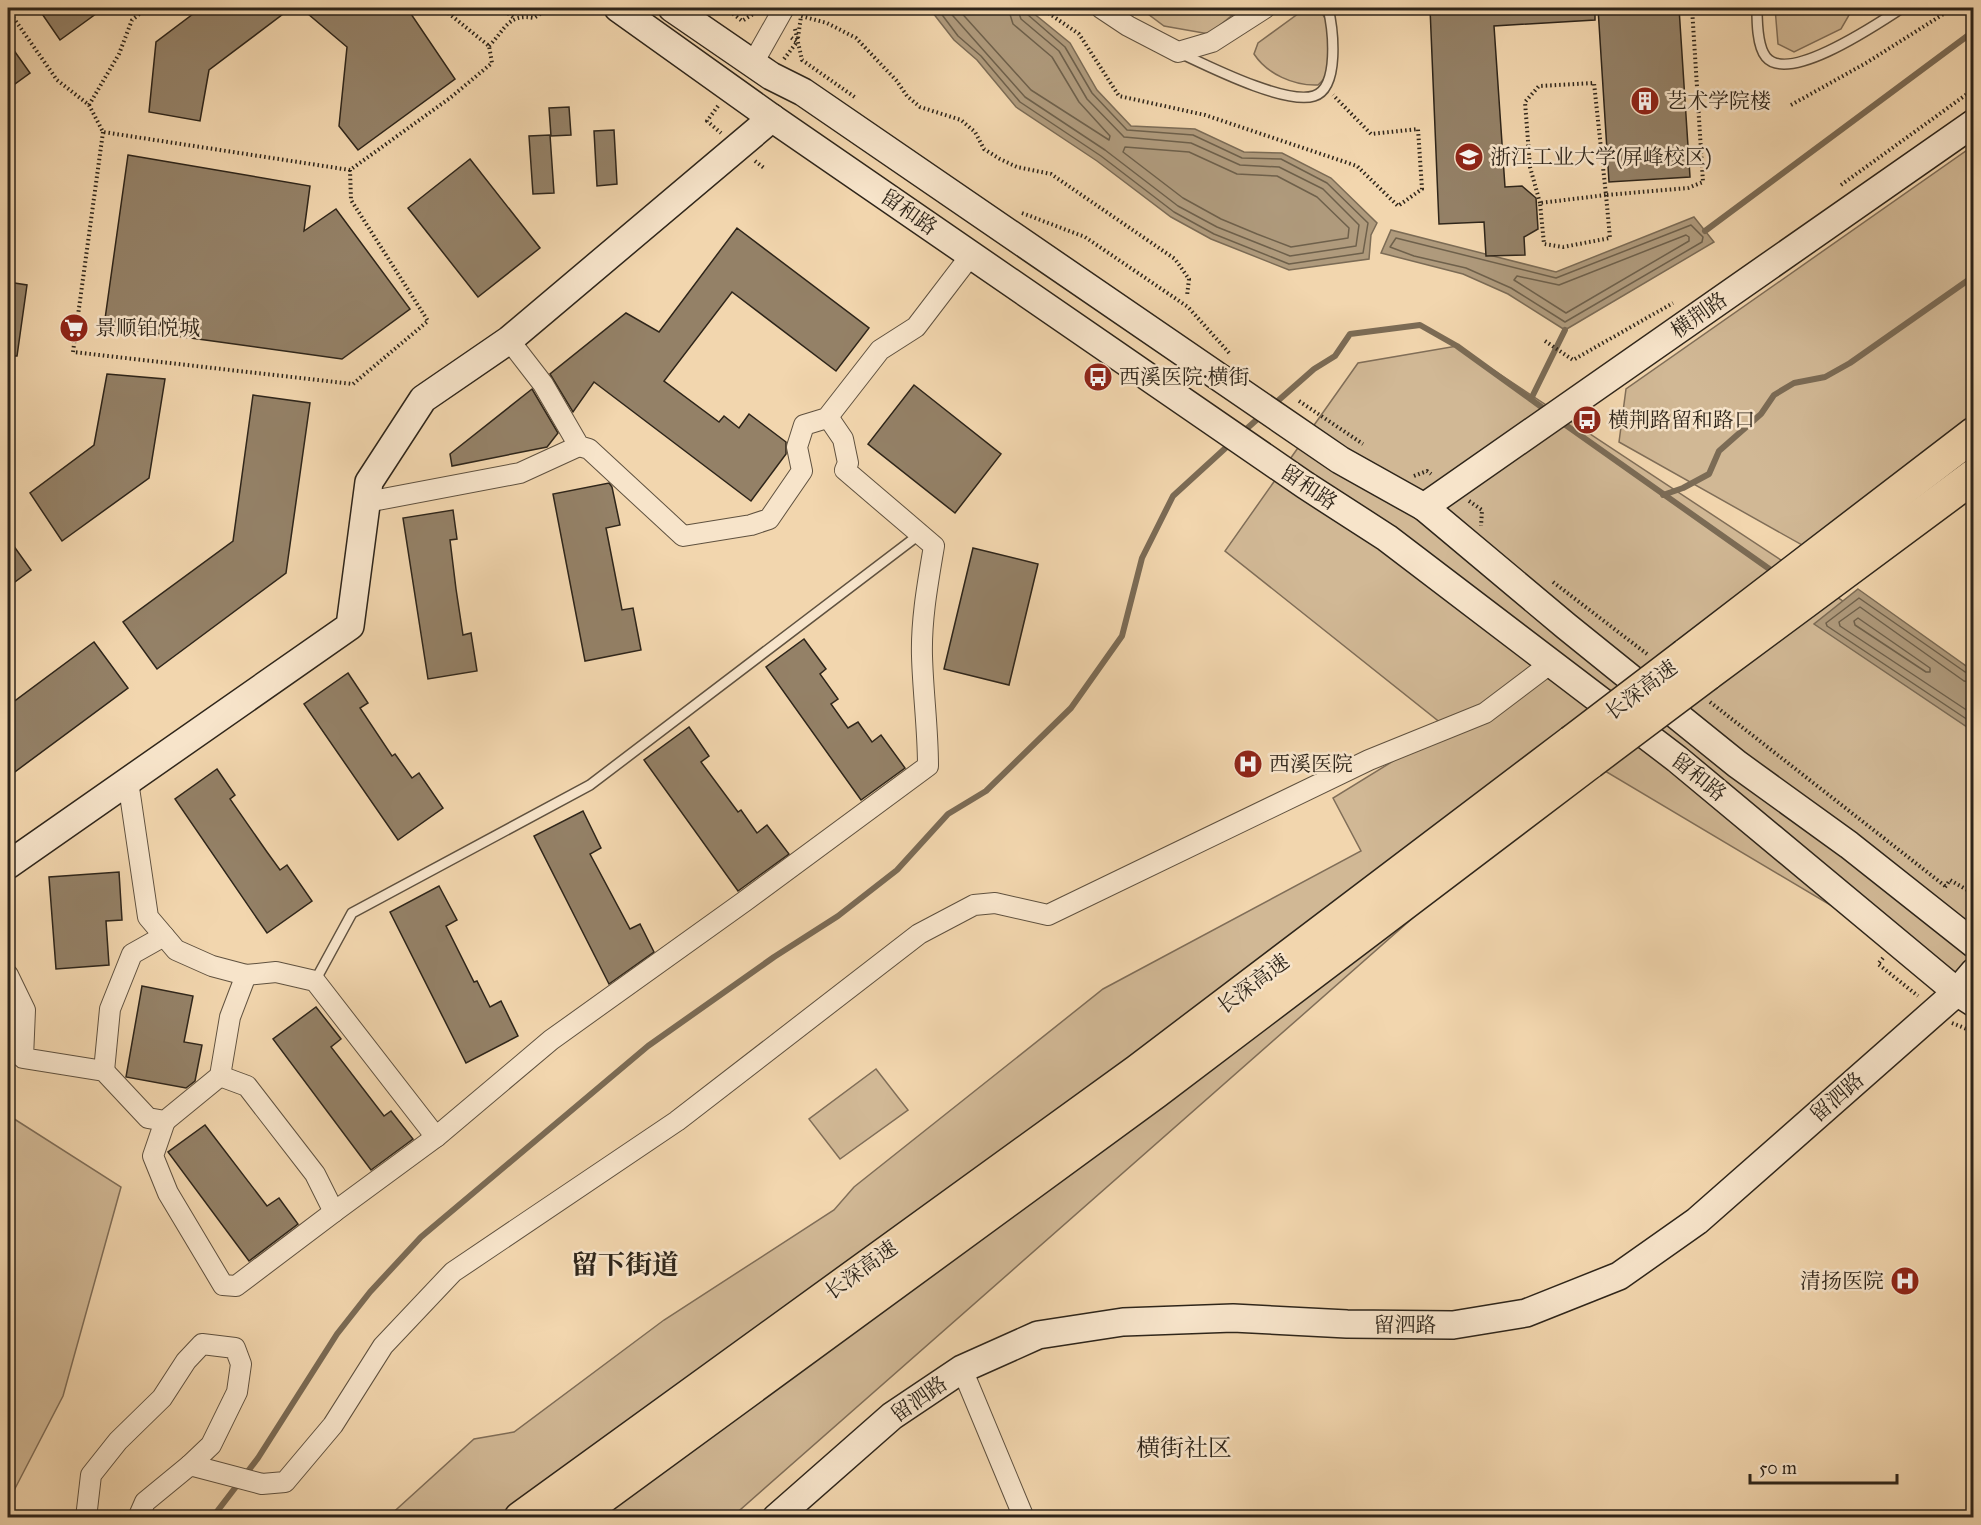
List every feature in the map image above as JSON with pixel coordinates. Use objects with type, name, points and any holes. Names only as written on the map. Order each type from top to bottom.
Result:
[{"type":"highway","name":"长深高速","points":[[521,1518],[1581,752],[1797,588],[1974,434]]},
{"type":"highway","name":"长深高速","points":[[1797,588],[1974,476]]},
{"type":"highway","name":"长深高速","points":[[573,1518],[1155,1092],[1581,752]]},
{"type":"main road","name":"留和路","points":[[618,8],[772,118],[1305,485],[1387,538],[1677,759],[1968,989]]},
{"type":"main road","name":"留和路","points":[[672,8],[771,76],[803,92],[1235,372],[1340,460],[1424,507],[1728,756],[1849,845],[1974,944]]},
{"type":"main road","points":[[8,865],[350,626],[369,482],[423,399],[509,340],[772,118]]},
{"type":"main road","name":"横荆路","points":[[1424,507],[1974,123]]},
{"type":"main road","name":"留泗路","points":[[776,1518],[892,1416],[962,1369],[1038,1335],[1123,1322],[1233,1318],[1347,1324],[1453,1325],[1526,1313],[1619,1276],[1697,1221],[1968,989]]},
{"type":"street","points":[[753,63],[784,8]]},
{"type":"street","points":[[1101,8],[1128,26],[1178,52],[1212,42],[1265,8]]},
{"type":"street","points":[[367,502],[520,473],[579,446],[589,449],[683,536],[751,525],[769,519],[802,471],[798,447],[804,425],[828,417],[880,350],[916,327],[971,255]]},
{"type":"street","points":[[509,340],[543,384],[579,446]]},
{"type":"street","points":[[246,975],[230,1017],[220,1076],[165,1121],[153,1156],[168,1193],[223,1285],[236,1286],[436,1137],[551,1040],[928,766],[928,720],[922,654],[924,605],[934,546],[845,470],[848,464],[843,439],[828,417]]},
{"type":"street","points":[[190,1465],[262,1484],[285,1482],[333,1425],[383,1346],[453,1272],[677,1121],[919,934],[974,905],[995,903],[1048,915],[1369,760],[1485,713],[1551,663]]},
{"type":"street","points":[[128,782],[148,917],[176,950],[212,966],[246,975],[276,972],[315,981],[436,1137]]},
{"type":"street","points":[[104,1071],[110,1009],[132,954],[164,936]]},
{"type":"street","points":[[8,975],[25,1010],[23,1058],[104,1071],[148,1118],[165,1121]]},
{"type":"street","points":[[220,1076],[247,1086],[315,1174],[334,1212]]},
{"type":"street","points":[[86,1518],[91,1475],[118,1441],[162,1398],[186,1361],[202,1344],[235,1348],[241,1364],[237,1392],[211,1445],[146,1502],[138,1518]]},
{"type":"street","points":[[962,1369],[1024,1518]]},
{"type":"lane","points":[[1178,52],[1289,98],[1315,96],[1326,87],[1333,65],[1328,8]]},
{"type":"lane","points":[[1756,8],[1760,41],[1766,57],[1774,63],[1786,64],[1809,60],[1836,47],[1902,8]]},
{"type":"lane","points":[[315,981],[352,913],[590,786],[920,534]]},
{"type":"path","points":[[89,105],[118,54],[132,20],[147,8]]},
{"type":"path","points":[[103,132],[350,170],[450,98],[492,63],[489,46],[442,8]]},
{"type":"path","points":[[501,8],[514,18]]},
{"type":"path","points":[[489,46],[514,18],[524,16],[534,18],[549,8]]},
{"type":"path","points":[[726,8],[742,21],[754,11]]},
{"type":"path","points":[[1041,8],[1079,34],[1119,96],[1205,115],[1356,166],[1398,206],[1422,189],[1418,129],[1371,134],[1326,87]]},
{"type":"path","points":[[1540,203],[1689,188],[1703,182],[1692,8]]},
{"type":"path","points":[[1791,105],[1866,63],[1953,8]]},
{"type":"path","points":[[8,9],[57,80],[89,105],[103,132],[73,352],[353,384],[428,321],[351,200],[350,170]]},
{"type":"path","points":[[861,101],[802,60],[797,42],[801,16],[827,23],[856,38],[896,80],[907,96],[920,107],[961,120],[975,132],[984,148],[1000,159],[1017,167],[1051,174],[1175,259],[1189,279],[1187,296]]},
{"type":"path","points":[[1594,83],[1606,195],[1610,238],[1563,247],[1544,244],[1540,203],[1530,167],[1525,102],[1539,86],[1594,83]]},
{"type":"path","points":[[1017,211],[1085,237],[1188,307],[1235,372]]},
{"type":"path","points":[[1545,340],[1574,360],[1680,299]]},
{"type":"path","points":[[1950,880],[1974,894]]},
{"type":"shaded area","points":[[1140,8],[1241,8],[1209,34],[1164,26]]},
{"type":"shaded area","points":[[1306,8],[1320,10],[1331,38],[1329,69],[1318,85],[1291,81],[1282,77],[1266,67],[1254,54],[1258,43]]},
{"type":"shaded area","points":[[1775,8],[1849,8],[1852,10],[1841,29],[1794,52],[1778,44]]},
{"type":"shaded area","points":[[1973,146],[1973,457],[1818,554],[1619,442],[1626,389]]},
{"type":"shaded area","points":[[1457,346],[1973,687],[1973,990],[1590,762],[732,1517],[387,1518],[474,1439],[514,1432],[664,1320],[834,1210],[854,1187],[1103,989],[1361,851],[1333,798],[1447,728],[1225,551],[1358,363]]},
{"type":"shaded area","points":[[876,1069],[908,1110],[840,1159],[809,1119]]},
{"type":"shaded area","points":[[8,1115],[121,1187],[63,1396],[8,1502]]},
{"type":"water","points":[[929,8],[1027,8],[1070,43],[1097,90],[1131,126],[1195,129],[1244,152],[1282,153],[1331,178],[1377,223],[1371,235],[1369,259],[1289,270],[1211,239],[1171,217],[1097,161],[1016,107],[977,60],[954,40]]},
{"type":"water","points":[[1694,217],[1714,242],[1565,330],[1508,294],[1463,274],[1381,253],[1391,230],[1556,272]]},
{"type":"water","points":[[1858,589],[1973,671],[1973,731],[1814,624]]},
{"type":"building","points":[[38,8],[104,8],[60,40]]},
{"type":"building","points":[[201,8],[291,8],[209,70],[200,121],[149,112],[156,42]]},
{"type":"building","points":[[301,8],[407,8],[455,79],[358,150],[339,126],[347,47]]},
{"type":"building","points":[[1430,8],[1595,8],[1595,20],[1494,26],[1505,187],[1522,186],[1536,198],[1538,229],[1524,237],[1525,255],[1486,256],[1484,222],[1439,224]]},
{"type":"building","points":[[1598,8],[1679,8],[1690,177],[1609,182]]},
{"type":"building","points":[[8,42],[30,73],[8,89]]},
{"type":"building","points":[[569,107],[571,135],[551,136],[549,108]]},
{"type":"building","points":[[614,130],[617,184],[597,186],[594,131]]},
{"type":"building","points":[[550,135],[554,193],[533,194],[529,136]]},
{"type":"building","points":[[128,155],[310,186],[304,231],[336,209],[410,309],[342,359],[104,326]]},
{"type":"building","points":[[470,159],[540,248],[478,297],[408,208]]},
{"type":"building","points":[[737,228],[869,328],[836,371],[732,292],[664,381],[719,422],[724,416],[739,428],[749,414],[786,442],[786,454],[751,501],[594,382],[573,412],[550,374],[626,313],[659,332]]},
{"type":"building","points":[[8,282],[27,285],[17,356],[8,356]]},
{"type":"building","points":[[107,374],[165,379],[149,478],[62,541],[30,493],[94,445]]},
{"type":"building","points":[[914,385],[1001,454],[955,513],[868,444]]},
{"type":"building","points":[[532,389],[558,433],[547,447],[452,466],[450,454]]},
{"type":"building","points":[[253,395],[310,403],[286,573],[157,669],[123,622],[233,541]]},
{"type":"building","points":[[609,483],[612,487],[620,525],[606,528],[622,610],[633,608],[641,650],[585,661],[553,494]]},
{"type":"building","points":[[453,510],[457,539],[450,540],[456,589],[463,635],[471,633],[477,671],[428,679],[403,518]]},
{"type":"building","points":[[8,538],[31,570],[8,587]]},
{"type":"building","points":[[973,548],[1038,564],[1009,685],[944,669]]},
{"type":"building","points":[[804,639],[826,669],[820,674],[838,699],[831,704],[848,728],[858,722],[872,742],[881,735],[905,768],[861,800],[766,667]]},
{"type":"building","points":[[94,642],[128,688],[8,777],[8,706]]},
{"type":"building","points":[[348,673],[368,703],[360,708],[392,756],[395,754],[412,778],[419,773],[443,808],[398,840],[304,704]]},
{"type":"building","points":[[689,727],[709,756],[701,762],[738,812],[741,810],[757,833],[767,825],[789,854],[738,891],[644,760]]},
{"type":"building","points":[[217,769],[235,795],[230,799],[267,852],[280,870],[287,865],[312,901],[267,933],[175,799]]},
{"type":"building","points":[[583,811],[601,848],[590,854],[630,929],[640,924],[654,952],[609,984],[534,836]]},
{"type":"building","points":[[119,872],[122,920],[106,921],[109,965],[56,969],[49,877]]},
{"type":"building","points":[[439,886],[457,920],[446,926],[474,982],[477,981],[490,1007],[501,1001],[518,1036],[466,1063],[390,912]]},
{"type":"building","points":[[142,986],[193,996],[184,1042],[202,1045],[195,1081],[186,1088],[126,1077]]},
{"type":"building","points":[[316,1007],[341,1039],[331,1047],[384,1116],[391,1111],[413,1139],[371,1170],[273,1039]]},
{"type":"building","points":[[205,1125],[267,1206],[279,1198],[298,1224],[249,1261],[168,1152]]},
{"type":"waterway","points":[[1705,231],[1974,31]]},
{"type":"waterway","points":[[1663,495],[1683,488],[1709,474],[1719,451],[1761,414],[1774,395],[1794,383],[1825,377],[1850,363],[1974,276]]},
{"type":"waterway","points":[[1272,406],[1314,369],[1335,356],[1350,334],[1420,325],[1457,346],[1547,411]]},
{"type":"waterway","points":[[1531,399],[1565,330]]},
{"type":"waterway","points":[[1243,432],[1262,415]]},
{"type":"waterway","points":[[1560,421],[1775,573]]},
{"type":"waterway","points":[[212,1518],[258,1458],[337,1334],[370,1292],[421,1237],[648,1046],[774,957],[838,916],[897,870],[948,814],[986,791],[1071,708],[1122,636],[1142,558],[1173,496],[1231,443]]},
{"type":"place","name":"艺术学院楼","points":[[1645,101]]},
{"type":"place","name":"浙江工业大学(屏峰校区)","points":[[1469,157]]},
{"type":"place","name":"景顺铂悦城","points":[[74,328]]},
{"type":"place","name":"西溪医院·横街","points":[[1098,377]]},
{"type":"place","name":"横荆路留和路口","points":[[1587,420]]},
{"type":"place","name":"西溪医院","points":[[1248,764]]},
{"type":"place","name":"清扬医院","points":[[1905,1281]]},
{"type":"district","name":"留下街道","points":[[625,1265]]},
{"type":"district","name":"横街社区","points":[[1184,1448]]}]
